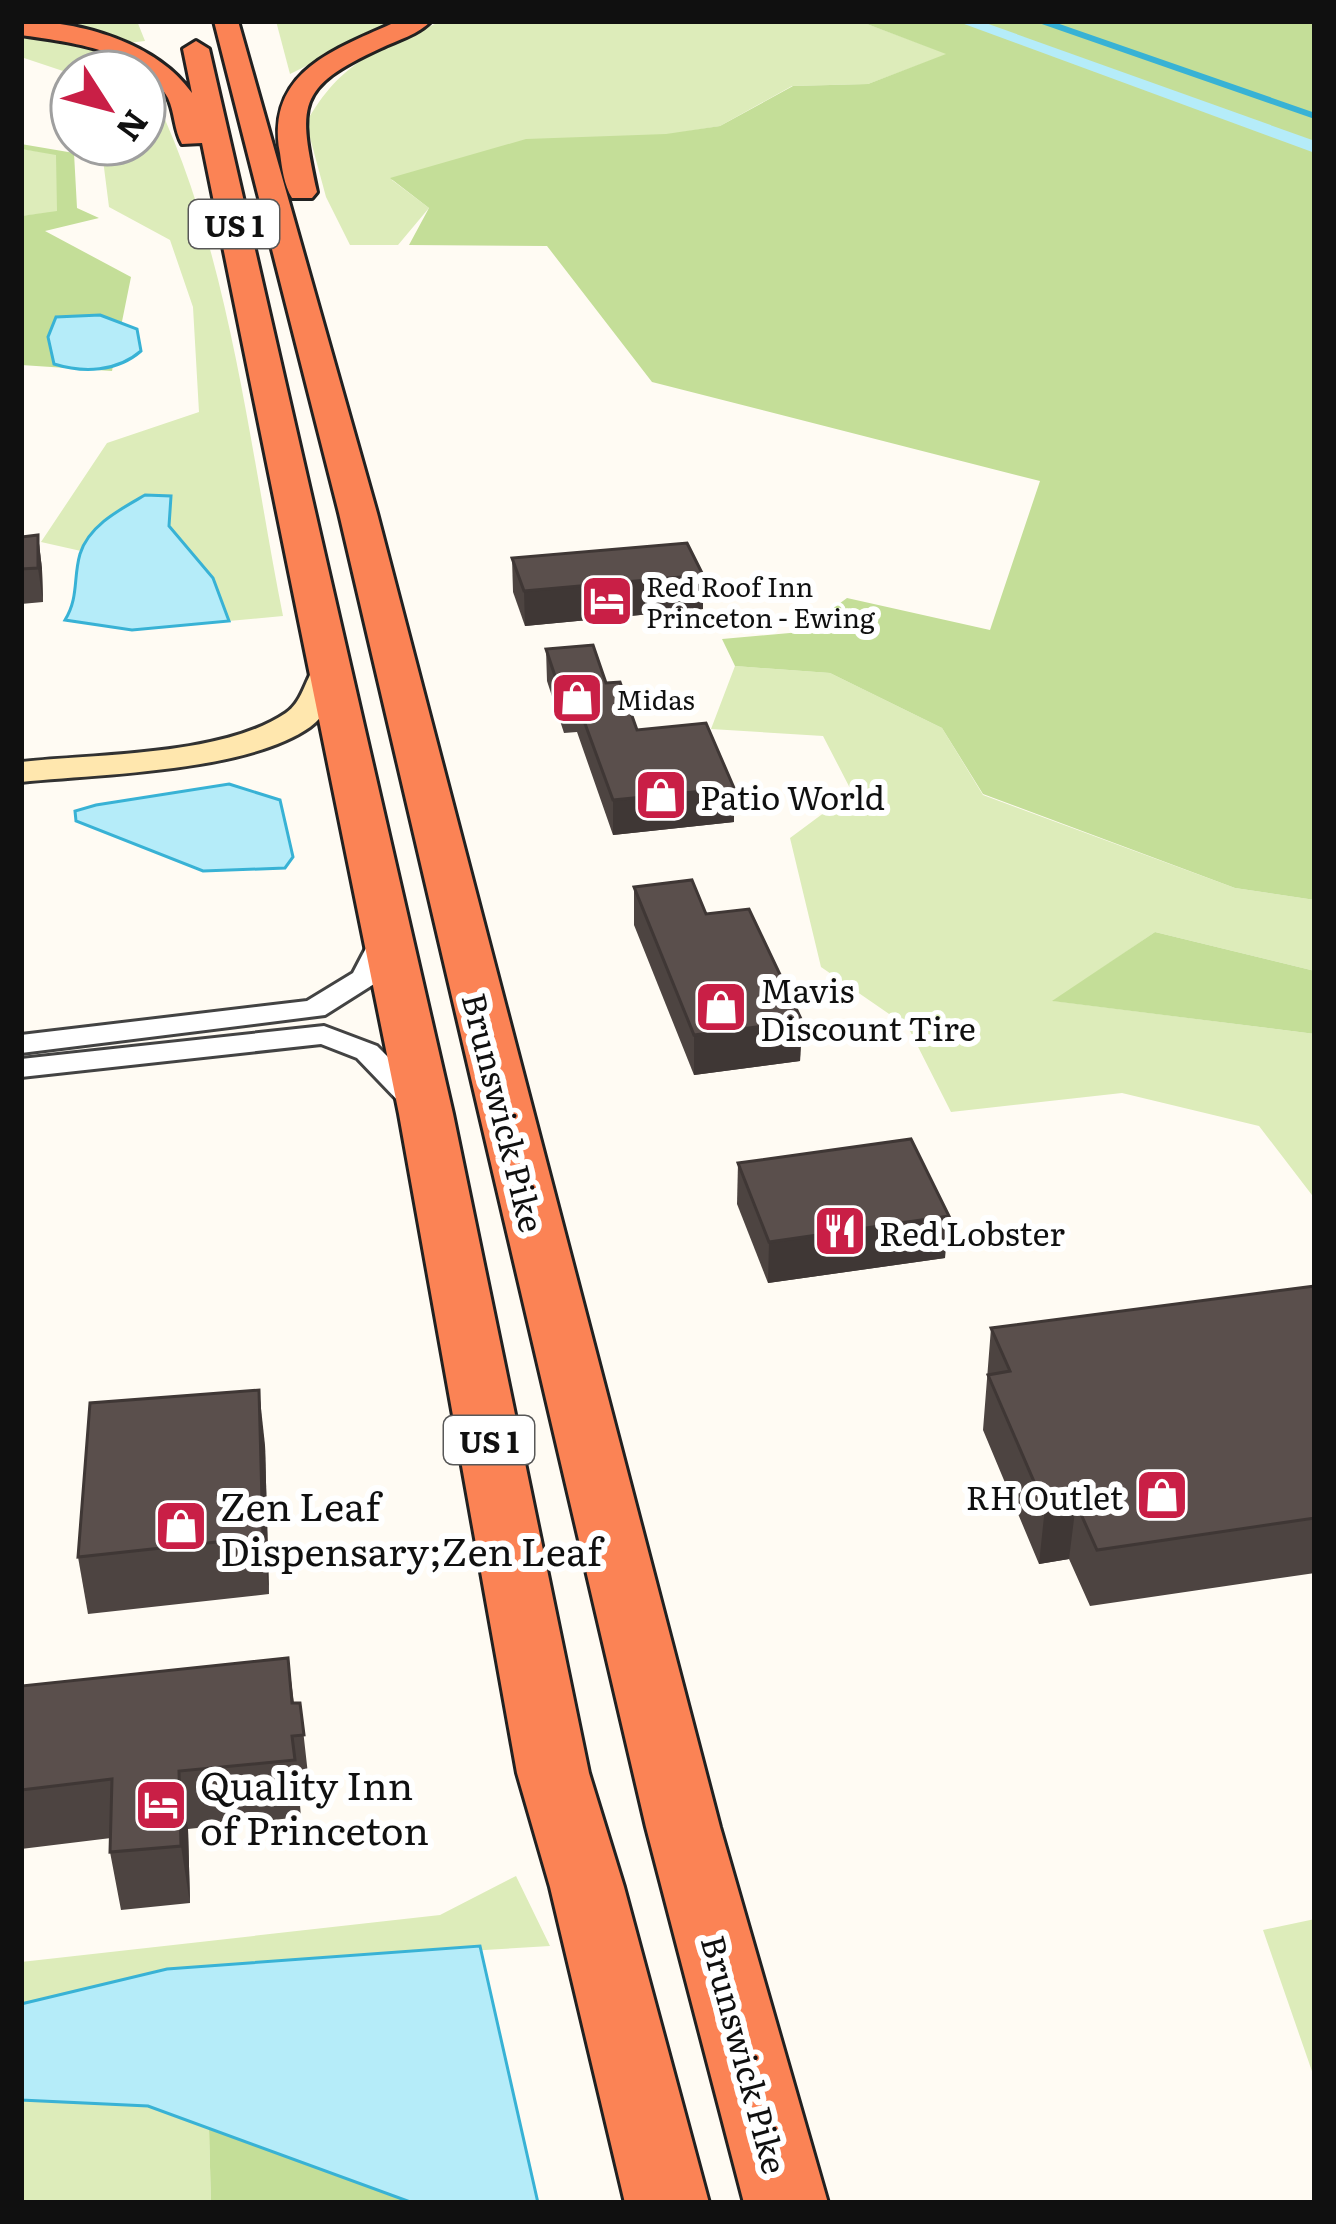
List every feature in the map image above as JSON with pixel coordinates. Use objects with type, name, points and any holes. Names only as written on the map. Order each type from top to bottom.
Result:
[{"type":"highway","name":"US 1","points":[[189,21],[426,1114],[554,1773],[667,2203]]},
{"type":"highway","name":"Brunswick Pike","points":[[226,21],[326,397],[683,1827],[786,2203]]},
{"type":"highway","points":[[235,53],[243,21]]},
{"type":"highway","points":[[326,397],[292,103],[322,70],[419,21]]},
{"type":"highway","points":[[21,27],[132,56],[164,75],[176,89],[278,428]]},
{"type":"street","points":[[21,772],[216,746],[271,733],[298,721],[327,673]]},
{"type":"street","points":[[21,1044],[315,1010],[364,978],[386,934]]},
{"type":"street","points":[[21,1068],[323,1035],[368,1052],[426,1114]]},
{"type":"green space","points":[[21,21],[137,21],[145,41],[48,48],[48,66],[21,57]]},
{"type":"green space","points":[[276,21],[397,21],[290,74]]},
{"type":"green space","points":[[441,21],[859,21],[948,54],[868,84],[792,86],[720,126],[392,180],[429,208],[398,245],[350,245],[326,197],[306,123],[333,84],[363,59]]},
{"type":"green space","points":[[859,21],[1315,21],[1315,900],[1235,888],[983,794],[942,728],[830,673],[735,666],[722,639],[801,632],[847,598],[990,630],[1040,481],[652,382],[547,246],[409,245],[429,208],[390,178],[526,139],[666,134],[720,126],[793,86],[868,84],[946,54]]},
{"type":"green space","points":[[168,127],[216,270],[283,616],[229,621],[213,578],[169,526],[170,496],[130,504],[81,551],[41,542],[107,443],[199,412],[193,307],[170,240],[109,207],[104,168],[168,168]]},
{"type":"green space","points":[[21,144],[48,149],[48,154],[21,149]]},
{"type":"green space","points":[[21,149],[48,153],[48,168],[57,168],[57,212],[21,216]]},
{"type":"green space","points":[[56,168],[75,168],[77,208],[99,218],[45,231],[131,277],[112,371],[21,365],[21,216],[57,211]]},
{"type":"green space","points":[[735,666],[830,673],[942,728],[983,795],[1235,888],[1315,900],[1315,971],[1155,932],[1054,1001],[1315,1034],[1315,1199],[1259,1126],[1122,1093],[951,1112],[908,1027],[821,967],[790,838],[852,792],[823,736],[711,729]]},
{"type":"green space","points":[[1155,932],[1315,971],[1315,1034],[1052,1001]]},
{"type":"green space","points":[[516,1876],[550,1946],[167,1969],[21,2004],[21,1962],[440,1915]]},
{"type":"green space","points":[[1315,1919],[1315,2080],[1263,1930]]},
{"type":"green space","points":[[21,2100],[148,2106],[209,2129],[211,2203],[21,2203]]},
{"type":"green space","points":[[209,2129],[413,2203],[211,2203]]},
{"type":"water","points":[[100,315],[137,329],[141,351],[99,369],[54,364],[48,337],[56,317]]},
{"type":"water","points":[[145,495],[171,496],[169,526],[213,578],[229,621],[132,630],[65,620],[84,544],[107,519]]},
{"type":"water","points":[[229,784],[280,800],[293,857],[285,868],[203,871],[76,821],[75,811],[96,805]]},
{"type":"water","points":[[480,1946],[538,2203],[413,2203],[148,2106],[21,2100],[21,2004],[167,1969]]},
{"type":"building","points":[[38,535],[38,568],[21,569],[21,537]]},
{"type":"building","points":[[687,543],[703,575],[524,591],[512,558]]},
{"type":"building","points":[[593,645],[606,683],[620,682],[637,730],[706,723],[734,788],[613,800],[576,699],[563,700],[546,649]]},
{"type":"building","points":[[692,880],[706,914],[749,909],[802,1021],[694,1035],[634,887]]},
{"type":"building","points":[[911,1139],[949,1216],[769,1242],[738,1163]]},
{"type":"building","name":"RH Outlet","points":[[1315,1286],[1315,1518],[1097,1550],[1076,1503],[1045,1507],[988,1375],[1010,1371],[991,1328]]},
{"type":"building","points":[[259,1390],[263,1537],[78,1557],[90,1403]]},
{"type":"building","points":[[288,1658],[292,1703],[300,1703],[304,1735],[292,1736],[295,1760],[179,1771],[181,1846],[110,1852],[112,1779],[21,1790],[21,1686]]},
{"type":"waterway","points":[[964,21],[1315,147]]},
{"type":"waterway","points":[[1042,21],[1315,116]]},
{"type":"place","name":"Red Roof Inn Princeton - Ewing","points":[[607,601]]},
{"type":"place","name":"Midas","points":[[577,698]]},
{"type":"place","name":"Patio World","points":[[661,795]]},
{"type":"place","name":"Mavis Discount Tire","points":[[721,1007]]},
{"type":"place","name":"Red Lobster","points":[[840,1231]]},
{"type":"place","name":"RH Outlet","points":[[1162,1495]]},
{"type":"place","name":"Zen Leaf Dispensary;Zen Leaf","points":[[181,1526]]},
{"type":"place","name":"Quality Inn of Princeton","points":[[161,1805]]}]
